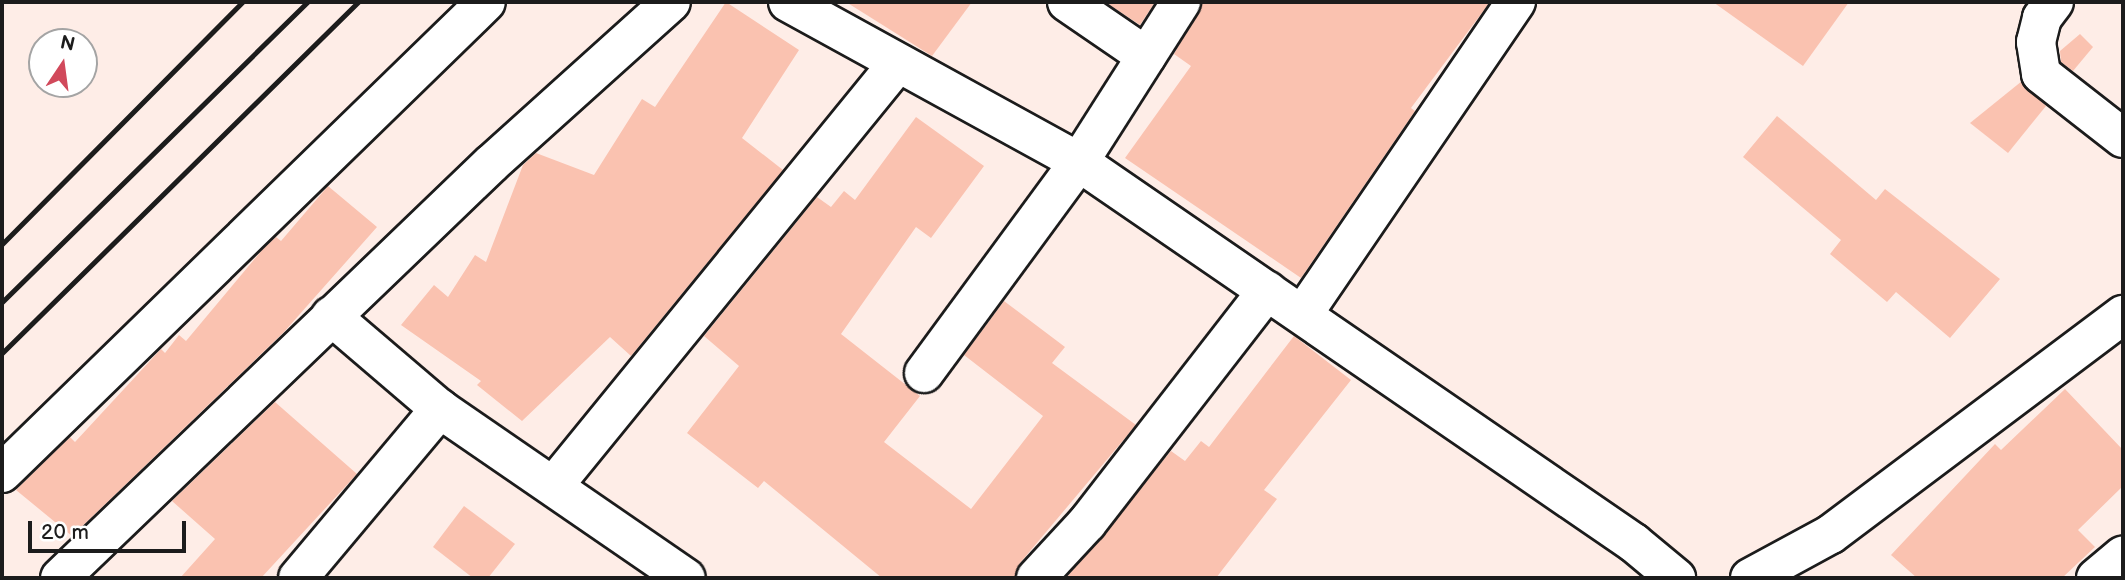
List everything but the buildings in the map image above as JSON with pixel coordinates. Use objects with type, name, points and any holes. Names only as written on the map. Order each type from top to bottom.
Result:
[{"type":"street","points":[[2,473],[486,2]]},
{"type":"street","points":[[60,578],[331,316],[671,2]]},
{"type":"street","points":[[788,2],[1079,162],[1634,543],[1676,578]]},
{"type":"street","points":[[1067,2],[1146,55]]},
{"type":"street","points":[[924,373],[1079,162],[1181,2]]},
{"type":"street","points":[[1303,314],[1516,2]]},
{"type":"street","points":[[2054,2],[2042,18],[2036,42],[2040,74],[2123,138]]},
{"type":"street","points":[[555,484],[898,63]]},
{"type":"street","points":[[1037,578],[1087,523],[1267,291]]},
{"type":"street","points":[[1750,578],[1831,534],[2123,314]]},
{"type":"street","points":[[331,316],[440,409],[555,484],[686,578]]},
{"type":"street","points":[[298,578],[440,409]]},
{"type":"street","points":[[2096,578],[2123,555]]},
{"type":"railway","points":[[2,244],[242,2]]},
{"type":"railway","points":[[2,302],[307,2]]},
{"type":"railway","points":[[2,353],[358,2]]}]
